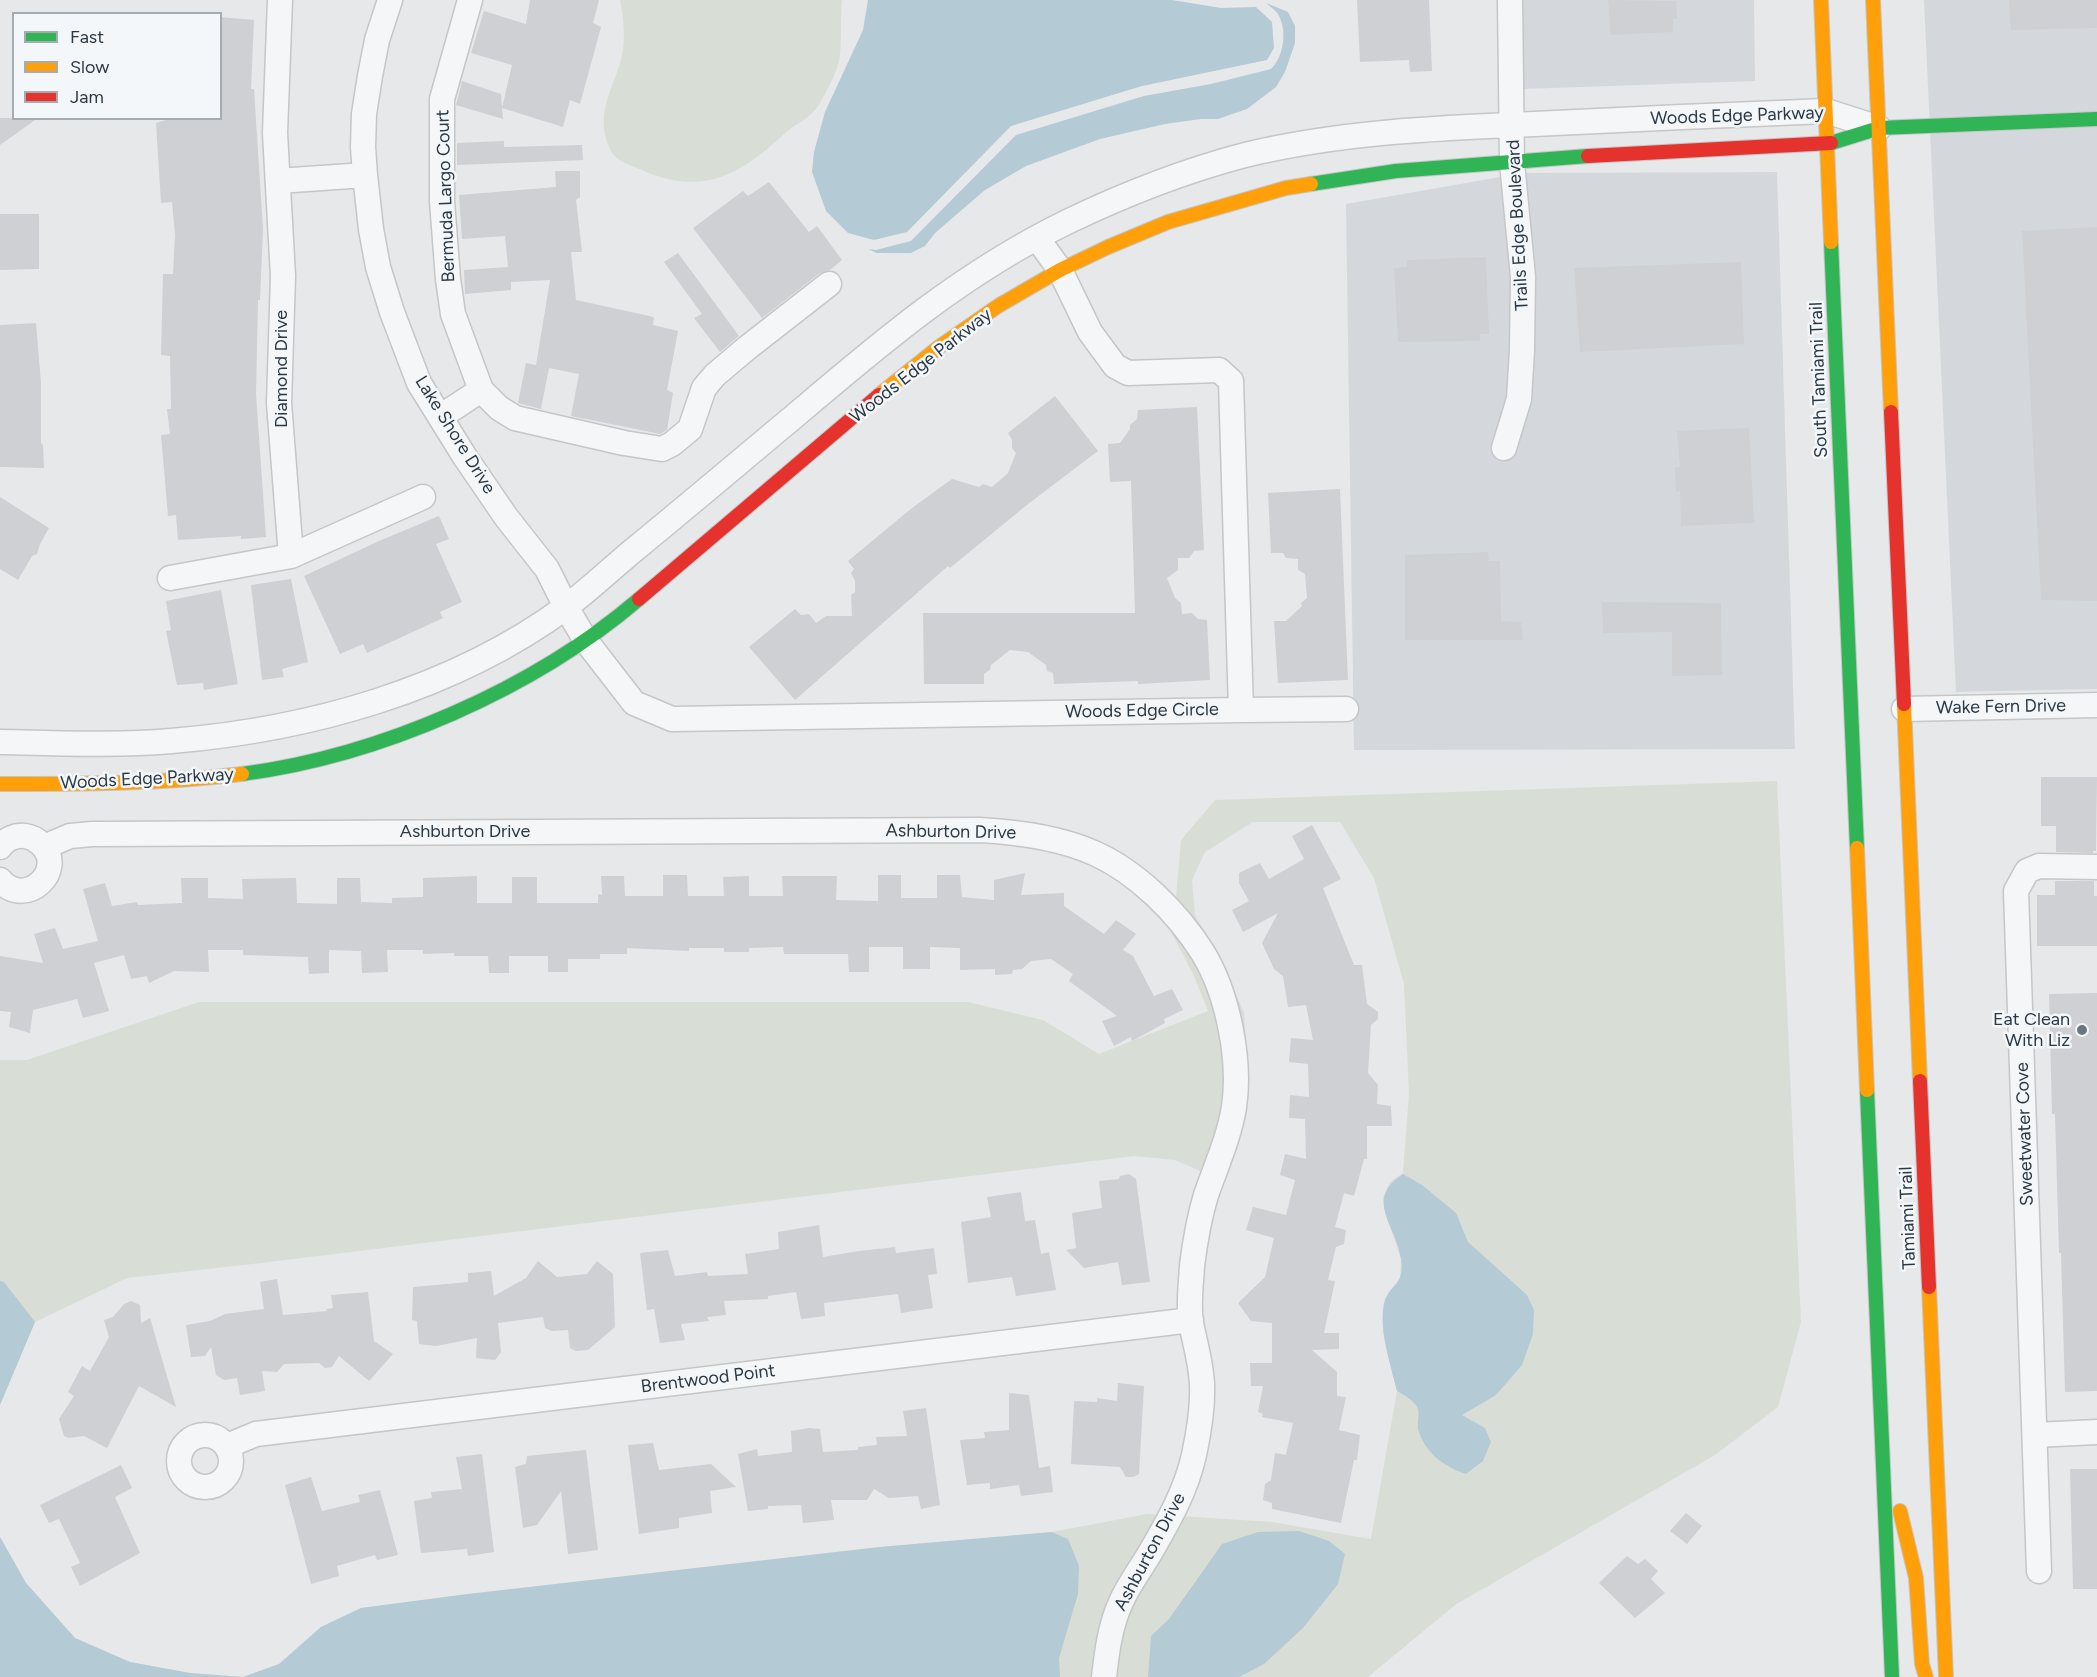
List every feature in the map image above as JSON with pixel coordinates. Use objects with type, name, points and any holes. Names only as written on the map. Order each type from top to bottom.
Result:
[{"type":"main road","name":"South Tamiami Trail","points":[[1821,0],[1854,759]]},
{"type":"main road","points":[[1873,0],[1904,709]]},
{"type":"main road","points":[[1879,128],[2097,119]]},
{"type":"main road","name":"Woods Edge Parkway","points":[[0,784],[195,780],[256,772],[336,754],[389,737],[439,719],[496,692],[586,641],[641,599],[877,397],[939,347],[998,306],[1060,270],[1168,222],[1286,188],[1347,177],[1628,153],[1827,144],[1879,128]]},
{"type":"main road","name":"Tamiami Trail","points":[[1904,709],[1946,1677]]},
{"type":"main road","name":"Tamiami Trail","points":[[1854,759],[1892,1677]]},
{"type":"main road","points":[[1883,1439],[1916,1578],[1922,1664],[1926,1677]]},
{"type":"street","name":"Diamond Drive","points":[[280,0],[275,133],[283,276],[279,403],[291,556]]},
{"type":"street","name":"Lake Shore Drive","points":[[390,0],[377,40],[368,85],[363,147],[378,267],[419,383],[506,517],[548,569],[566,607]]},
{"type":"street","name":"Bermuda Largo Court","points":[[470,0],[442,99],[442,201],[447,279],[453,314],[481,390],[499,408],[515,418],[624,443],[662,449],[690,429],[704,388],[716,375],[747,348],[829,285]]},
{"type":"street","name":"Trails Edge Boulevard","points":[[1504,448],[1519,399],[1523,278],[1512,163],[1510,0]]},
{"type":"street","name":"Woods Edge Parkway","points":[[0,742],[116,744],[168,742],[242,734],[347,711],[459,669],[503,646],[566,607],[884,339],[932,303],[981,270],[1037,238],[1131,194],[1204,167],[1246,155],[1305,143],[1385,132],[1513,124],[1826,111],[1879,128]]},
{"type":"street","points":[[278,181],[365,175]]},
{"type":"street","name":"Woods Edge Circle","points":[[566,607],[586,641],[634,703],[672,719],[1241,710],[1232,381],[1219,370],[1128,373],[1115,366],[1090,332],[1060,270],[1037,238]]},
{"type":"street","points":[[440,417],[481,390]]},
{"type":"street","points":[[170,578],[291,556],[423,497]]},
{"type":"street","name":"Wake Fern Drive","points":[[1904,709],[2097,705]]},
{"type":"street","points":[[1241,710],[1346,709]]},
{"type":"street","name":"Ashburton Drive","points":[[44,847],[70,836],[92,834],[1010,831],[1038,836],[1092,852],[1111,861],[1140,883],[1164,904],[1186,929],[1203,953],[1212,971],[1230,1025],[1235,1069],[1234,1105],[1228,1137],[1206,1196],[1197,1232],[1192,1268],[1191,1320],[1199,1355],[1202,1384],[1201,1412],[1194,1455],[1186,1483],[1173,1513],[1119,1605],[1109,1639],[1104,1677]]},
{"type":"street","points":[[0,847],[10,838],[19,836],[36,840],[44,847],[50,863],[48,872],[37,887],[18,891],[0,880]]},
{"type":"street","name":"Sweetwater Cove","points":[[2039,1571],[2016,891],[2027,872],[2039,866],[2097,867]]},
{"type":"street","name":"Brentwood Point","points":[[227,1446],[256,1434],[1191,1320]]},
{"type":"street","points":[[2035,1435],[2097,1432]]},
{"type":"shaded area","points":[[620,0],[842,0],[841,48],[837,68],[816,110],[750,162],[733,172],[698,182],[659,177],[617,158],[609,147],[605,134],[607,100],[619,67],[624,42]]},
{"type":"shaded area","points":[[1518,0],[1754,0],[1755,81],[1522,89]]},
{"type":"shaded area","points":[[1924,0],[2097,0],[2097,689],[1956,692]]},
{"type":"shaded area","points":[[1777,172],[1795,749],[1354,750],[1346,204],[1523,173]]},
{"type":"shaded area","points":[[1777,781],[1801,1322],[1778,1407],[1715,1455],[1455,1605],[1368,1677],[243,1677],[279,1664],[321,1627],[361,1608],[468,1594],[880,1547],[1052,1532],[1147,1514],[1272,1522],[1371,1539],[1397,1391],[1383,1333],[1385,1300],[1400,1281],[1401,1259],[1387,1218],[1383,1198],[1390,1182],[1403,1173],[1409,1094],[1404,984],[1374,878],[1340,822],[1253,822],[1205,852],[1192,880],[1195,915],[1222,961],[1244,1013],[1249,1078],[1237,1148],[1225,1182],[1175,1160],[1134,1156],[127,1278],[35,1322],[0,1405],[0,1060],[27,1060],[199,1002],[968,1002],[1043,1020],[1099,1054],[1208,1011],[1193,974],[1169,928],[1176,898],[1181,840],[1215,800]]},
{"type":"shaded area","points":[[0,1537],[26,1583],[75,1638],[130,1662],[190,1673],[243,1677],[0,1677]]},
{"type":"water","points":[[868,0],[1172,0],[1221,8],[1256,7],[1272,22],[1274,48],[1267,60],[1142,86],[1011,126],[907,232],[874,240],[848,233],[826,211],[812,172],[814,152],[825,112],[863,30]]},
{"type":"water","points":[[1266,3],[1288,12],[1295,26],[1295,43],[1285,72],[1276,87],[1247,109],[1218,119],[1165,124],[1100,139],[1026,166],[985,190],[935,233],[925,246],[911,253],[877,253],[868,249],[876,250],[911,241],[1016,135],[1144,96],[1211,84],[1271,69],[1281,52],[1283,31],[1279,16]]},
{"type":"water","points":[[1403,1174],[1422,1185],[1456,1213],[1468,1242],[1527,1295],[1534,1310],[1533,1334],[1522,1365],[1496,1395],[1462,1415],[1485,1428],[1491,1442],[1483,1461],[1466,1474],[1437,1459],[1426,1447],[1418,1429],[1417,1406],[1397,1391],[1386,1346],[1383,1321],[1385,1300],[1399,1279],[1402,1267],[1384,1203],[1385,1193],[1391,1184]]},
{"type":"water","points":[[0,1281],[4,1282],[35,1322],[0,1405]]},
{"type":"water","points":[[1299,1531],[1329,1541],[1345,1554],[1338,1584],[1303,1628],[1264,1664],[1239,1677],[1148,1677],[1151,1636],[1169,1619],[1222,1544],[1258,1532]]},
{"type":"water","points":[[1052,1532],[1068,1539],[1079,1566],[1078,1594],[1059,1658],[1060,1677],[243,1677],[279,1664],[321,1627],[361,1608],[880,1547]]},
{"type":"water","points":[[0,1537],[26,1583],[75,1638],[130,1662],[190,1673],[243,1677],[0,1677]]},
{"type":"building","points":[[530,0],[599,0],[593,23],[601,27],[580,104],[570,100],[563,127],[502,108],[512,65],[471,53],[484,11],[526,24]]},
{"type":"building","points":[[1357,0],[1429,0],[1432,71],[1410,72],[1409,60],[1360,62]]},
{"type":"building","points":[[1608,0],[1676,1],[1677,19],[1673,19],[1673,32],[1611,35]]},
{"type":"building","points":[[2009,0],[2097,0],[2097,28],[2011,30]]},
{"type":"building","points":[[222,17],[254,20],[251,89],[254,89],[263,229],[260,300],[258,300],[256,394],[266,537],[241,539],[241,536],[178,540],[176,515],[168,516],[161,435],[170,434],[167,409],[171,409],[170,356],[161,355],[163,274],[173,274],[175,235],[172,202],[161,203],[156,123],[166,120],[222,120]]},
{"type":"building","points":[[462,81],[501,94],[503,119],[456,105]]},
{"type":"building","points":[[0,118],[35,120],[0,145]]},
{"type":"building","points":[[504,141],[504,147],[582,145],[583,160],[457,165],[457,143]]},
{"type":"building","points":[[555,171],[580,171],[580,197],[576,200],[582,252],[571,252],[576,300],[654,317],[653,325],[678,331],[667,390],[673,393],[667,430],[660,434],[571,416],[579,374],[549,368],[541,409],[518,403],[526,363],[536,365],[550,280],[511,282],[511,290],[465,294],[464,270],[508,267],[505,236],[462,239],[459,195],[556,187]]},
{"type":"building","points":[[769,182],[809,232],[817,226],[842,260],[830,270],[820,273],[762,318],[693,228],[743,191],[748,196]]},
{"type":"building","points":[[0,214],[39,214],[39,269],[0,270]]},
{"type":"building","points":[[2097,227],[2097,601],[2041,600],[2022,231]]},
{"type":"building","points":[[678,253],[739,336],[720,352],[694,318],[702,314],[664,262]]},
{"type":"building","points":[[1486,257],[1489,334],[1480,334],[1480,341],[1398,342],[1394,268],[1407,267],[1407,260]]},
{"type":"building","points":[[1741,262],[1744,344],[1580,352],[1574,268]]},
{"type":"building","points":[[36,323],[44,468],[0,467],[0,325]]},
{"type":"building","points":[[1055,396],[1098,451],[1028,504],[950,568],[948,566],[795,700],[749,647],[795,609],[801,615],[809,614],[816,623],[826,616],[852,616],[851,595],[855,592],[855,581],[851,573],[854,569],[848,561],[912,508],[952,479],[979,487],[983,484],[992,487],[1008,473],[1016,453],[1012,448],[1012,440],[1008,433]]},
{"type":"building","points":[[1197,407],[1204,550],[1194,551],[1189,558],[1178,558],[1178,570],[1167,578],[1175,598],[1181,603],[1182,614],[1192,613],[1198,619],[1207,620],[1210,680],[1138,684],[1138,681],[1054,684],[1053,673],[1047,671],[1046,665],[1028,652],[1010,650],[991,665],[990,670],[984,674],[984,684],[924,684],[923,613],[1135,613],[1131,481],[1110,482],[1108,444],[1120,443],[1130,429],[1130,425],[1137,419],[1138,410]]},
{"type":"building","points":[[1749,428],[1754,523],[1681,526],[1680,491],[1676,492],[1675,467],[1680,467],[1677,431]]},
{"type":"building","points":[[1340,489],[1348,680],[1278,683],[1274,621],[1286,621],[1307,598],[1305,574],[1298,570],[1298,559],[1286,558],[1283,553],[1271,553],[1268,493]]},
{"type":"building","points":[[0,497],[49,528],[37,554],[32,556],[18,580],[0,569]]},
{"type":"building","points":[[439,516],[449,539],[436,544],[462,602],[440,612],[443,618],[367,653],[363,644],[340,654],[304,576]]},
{"type":"building","points":[[1488,552],[1489,561],[1500,561],[1501,621],[1521,622],[1523,640],[1405,640],[1405,555]]},
{"type":"building","points":[[291,579],[308,662],[282,669],[284,677],[262,680],[251,585]]},
{"type":"building","points":[[221,590],[238,684],[204,690],[203,683],[177,685],[166,631],[171,630],[166,601]]},
{"type":"building","points":[[1602,602],[1721,603],[1722,675],[1672,676],[1672,632],[1603,633]]},
{"type":"building","points":[[2041,777],[2097,777],[2096,851],[2093,853],[2056,852],[2056,826],[2041,826]]},
{"type":"building","points":[[1312,825],[1341,879],[1323,888],[1354,965],[1362,965],[1367,1004],[1378,1012],[1378,1019],[1371,1025],[1368,1073],[1378,1085],[1377,1104],[1391,1106],[1392,1126],[1367,1126],[1367,1159],[1364,1159],[1354,1196],[1344,1193],[1335,1227],[1346,1230],[1344,1244],[1336,1247],[1328,1280],[1335,1281],[1324,1333],[1339,1333],[1339,1349],[1312,1350],[1337,1372],[1337,1396],[1346,1397],[1339,1430],[1360,1435],[1357,1460],[1354,1460],[1341,1523],[1272,1509],[1272,1503],[1263,1500],[1265,1484],[1271,1480],[1275,1453],[1286,1455],[1293,1423],[1262,1417],[1263,1414],[1258,1412],[1263,1386],[1251,1386],[1250,1363],[1272,1363],[1272,1323],[1251,1321],[1238,1303],[1265,1277],[1274,1238],[1246,1230],[1253,1207],[1286,1215],[1295,1180],[1280,1175],[1285,1154],[1306,1159],[1305,1119],[1289,1118],[1290,1095],[1309,1097],[1308,1064],[1289,1062],[1291,1038],[1313,1040],[1306,1005],[1288,1007],[1283,976],[1274,969],[1262,943],[1278,913],[1243,932],[1232,910],[1249,901],[1239,883],[1239,873],[1260,863],[1269,879],[1304,859],[1292,836]]},
{"type":"building","points":[[1025,873],[1021,895],[1064,893],[1064,906],[1104,934],[1116,920],[1136,934],[1123,950],[1133,956],[1154,996],[1172,989],[1183,1010],[1164,1019],[1165,1023],[1132,1041],[1131,1037],[1114,1046],[1102,1021],[1117,1016],[1069,981],[1073,974],[1051,959],[1031,961],[1022,969],[1013,970],[1012,974],[995,975],[995,969],[960,970],[960,948],[930,947],[930,969],[903,969],[903,947],[869,947],[869,972],[849,972],[848,954],[784,954],[783,947],[749,948],[749,952],[724,952],[724,948],[689,948],[689,951],[627,948],[627,954],[600,954],[600,959],[568,959],[568,972],[548,972],[548,956],[509,956],[509,973],[489,973],[488,956],[454,956],[454,953],[423,954],[423,950],[387,950],[388,972],[362,973],[361,951],[329,950],[329,973],[309,974],[308,957],[243,955],[243,950],[208,950],[209,972],[174,971],[149,983],[147,976],[131,979],[124,955],[94,963],[109,1011],[83,1018],[77,999],[33,1010],[30,1033],[9,1027],[11,1012],[0,1011],[0,956],[43,963],[34,934],[55,928],[63,949],[98,941],[83,889],[105,883],[112,906],[137,902],[138,905],[182,903],[181,878],[208,878],[208,898],[243,899],[242,879],[296,878],[297,903],[337,904],[337,878],[360,878],[361,902],[392,903],[392,898],[423,897],[423,878],[477,876],[477,903],[512,903],[512,877],[537,877],[537,903],[598,903],[598,894],[602,895],[601,876],[624,876],[625,896],[663,896],[663,875],[687,875],[688,896],[724,896],[723,877],[749,876],[749,896],[783,896],[782,876],[837,876],[836,900],[878,901],[878,875],[901,875],[901,898],[937,898],[937,875],[960,875],[962,897],[994,900],[994,880]]},
{"type":"building","points":[[2055,881],[2094,881],[2094,896],[2097,896],[2097,946],[2037,946],[2037,895],[2055,895]]},
{"type":"building","points":[[2097,993],[2097,1391],[2065,1392],[2055,1114],[2052,1114],[2049,994]]},
{"type":"building","points":[[1129,1174],[1136,1179],[1150,1282],[1122,1285],[1118,1262],[1084,1268],[1066,1250],[1076,1248],[1072,1213],[1102,1208],[1099,1181],[1119,1179],[1120,1176]]},
{"type":"building","points":[[1021,1192],[1025,1221],[1035,1220],[1041,1254],[1049,1252],[1056,1290],[1016,1296],[1012,1277],[968,1283],[961,1222],[991,1217],[987,1197]]},
{"type":"building","points":[[819,1225],[823,1257],[895,1247],[896,1253],[934,1248],[937,1274],[928,1275],[933,1308],[901,1313],[898,1294],[824,1303],[825,1316],[801,1319],[796,1292],[768,1296],[768,1299],[724,1301],[726,1315],[707,1317],[709,1321],[681,1324],[685,1340],[660,1343],[654,1309],[647,1310],[640,1253],[668,1250],[675,1276],[707,1272],[708,1276],[748,1274],[745,1254],[779,1249],[778,1232]]},
{"type":"building","points":[[538,1261],[557,1277],[587,1274],[597,1261],[613,1274],[615,1327],[588,1350],[576,1351],[570,1348],[568,1330],[552,1331],[545,1328],[543,1317],[498,1323],[501,1352],[495,1360],[476,1358],[477,1338],[436,1346],[419,1344],[417,1321],[412,1320],[413,1287],[468,1282],[468,1273],[491,1271],[494,1296],[526,1278]]},
{"type":"building","points":[[277,1279],[283,1315],[327,1311],[326,1309],[333,1308],[331,1295],[368,1292],[374,1341],[393,1354],[369,1381],[339,1356],[332,1367],[325,1368],[319,1363],[284,1364],[277,1372],[262,1371],[265,1391],[240,1395],[237,1378],[224,1380],[216,1375],[211,1347],[205,1356],[191,1357],[186,1325],[210,1321],[225,1314],[264,1309],[260,1282]]},
{"type":"building","points":[[131,1301],[140,1305],[141,1323],[150,1318],[176,1407],[139,1386],[107,1448],[84,1436],[69,1438],[64,1436],[59,1419],[74,1396],[68,1392],[82,1366],[90,1371],[109,1337],[104,1320],[113,1317],[124,1304]]},
{"type":"building","points":[[1118,1383],[1144,1386],[1139,1474],[1133,1477],[1126,1477],[1120,1467],[1071,1464],[1074,1401],[1097,1402],[1097,1398],[1117,1401]]},
{"type":"building","points":[[1009,1393],[1029,1395],[1039,1468],[1050,1466],[1053,1492],[1021,1496],[1019,1485],[990,1489],[990,1483],[967,1485],[960,1440],[985,1438],[984,1432],[1009,1430]]},
{"type":"building","points":[[926,1408],[940,1505],[921,1509],[918,1496],[889,1498],[874,1489],[867,1500],[831,1500],[834,1520],[803,1523],[801,1505],[768,1506],[768,1509],[748,1511],[738,1454],[757,1449],[758,1456],[792,1452],[791,1431],[809,1428],[820,1429],[823,1452],[858,1450],[858,1447],[877,1445],[876,1437],[907,1436],[903,1411]]},
{"type":"building","points":[[653,1443],[659,1470],[711,1464],[736,1487],[710,1491],[712,1513],[679,1518],[679,1528],[639,1534],[628,1445]]},
{"type":"building","points":[[586,1450],[598,1550],[568,1554],[561,1491],[537,1525],[523,1528],[515,1467],[526,1464],[527,1456]]},
{"type":"building","points":[[482,1454],[494,1552],[468,1556],[467,1549],[421,1553],[414,1501],[432,1498],[431,1492],[462,1489],[456,1457]]},
{"type":"building","points":[[121,1465],[132,1488],[115,1497],[140,1553],[80,1586],[71,1567],[80,1563],[59,1519],[49,1523],[40,1505]]},
{"type":"building","points":[[2070,1469],[2097,1469],[2097,1589],[2073,1589]]},
{"type":"building","points":[[311,1477],[322,1511],[360,1502],[358,1495],[380,1490],[398,1555],[377,1560],[375,1555],[337,1566],[339,1576],[311,1584],[285,1485]]},
{"type":"building","points":[[1686,1513],[1702,1526],[1687,1544],[1670,1531]]},
{"type":"building","points":[[1627,1556],[1638,1564],[1645,1559],[1658,1571],[1651,1579],[1665,1593],[1635,1618],[1599,1583]]},
{"type":"traffic: fast","points":[[1831,143],[1879,128],[2097,119]]},
{"type":"traffic: fast","points":[[1311,184],[1396,171],[1588,156]]},
{"type":"traffic: fast","points":[[1831,242],[1857,848]]},
{"type":"traffic: fast","points":[[242,774],[294,765],[347,752],[453,714],[552,662],[597,632],[639,599]]},
{"type":"traffic: fast","points":[[1867,1090],[1892,1677]]},
{"type":"traffic: slow","points":[[1821,0],[1831,242]]},
{"type":"traffic: slow","points":[[1873,0],[1891,412]]},
{"type":"traffic: slow","points":[[879,395],[939,347],[998,306],[1060,270],[1168,222],[1286,188],[1311,184]]},
{"type":"traffic: slow","points":[[1904,704],[1920,1081]]},
{"type":"traffic: slow","points":[[0,784],[151,782],[242,774]]},
{"type":"traffic: slow","points":[[1857,848],[1867,1090]]},
{"type":"traffic: slow","points":[[1929,1287],[1946,1677]]},
{"type":"traffic: slow","points":[[1900,1511],[1916,1578],[1922,1664],[1926,1677]]},
{"type":"traffic: jam","points":[[1588,156],[1831,143]]},
{"type":"traffic: jam","points":[[639,599],[879,395]]},
{"type":"traffic: jam","points":[[1891,412],[1904,704]]},
{"type":"traffic: jam","points":[[1920,1081],[1929,1287]]},
{"type":"place","name":"Eat Clean With Liz","points":[[2082,1030]]}]
